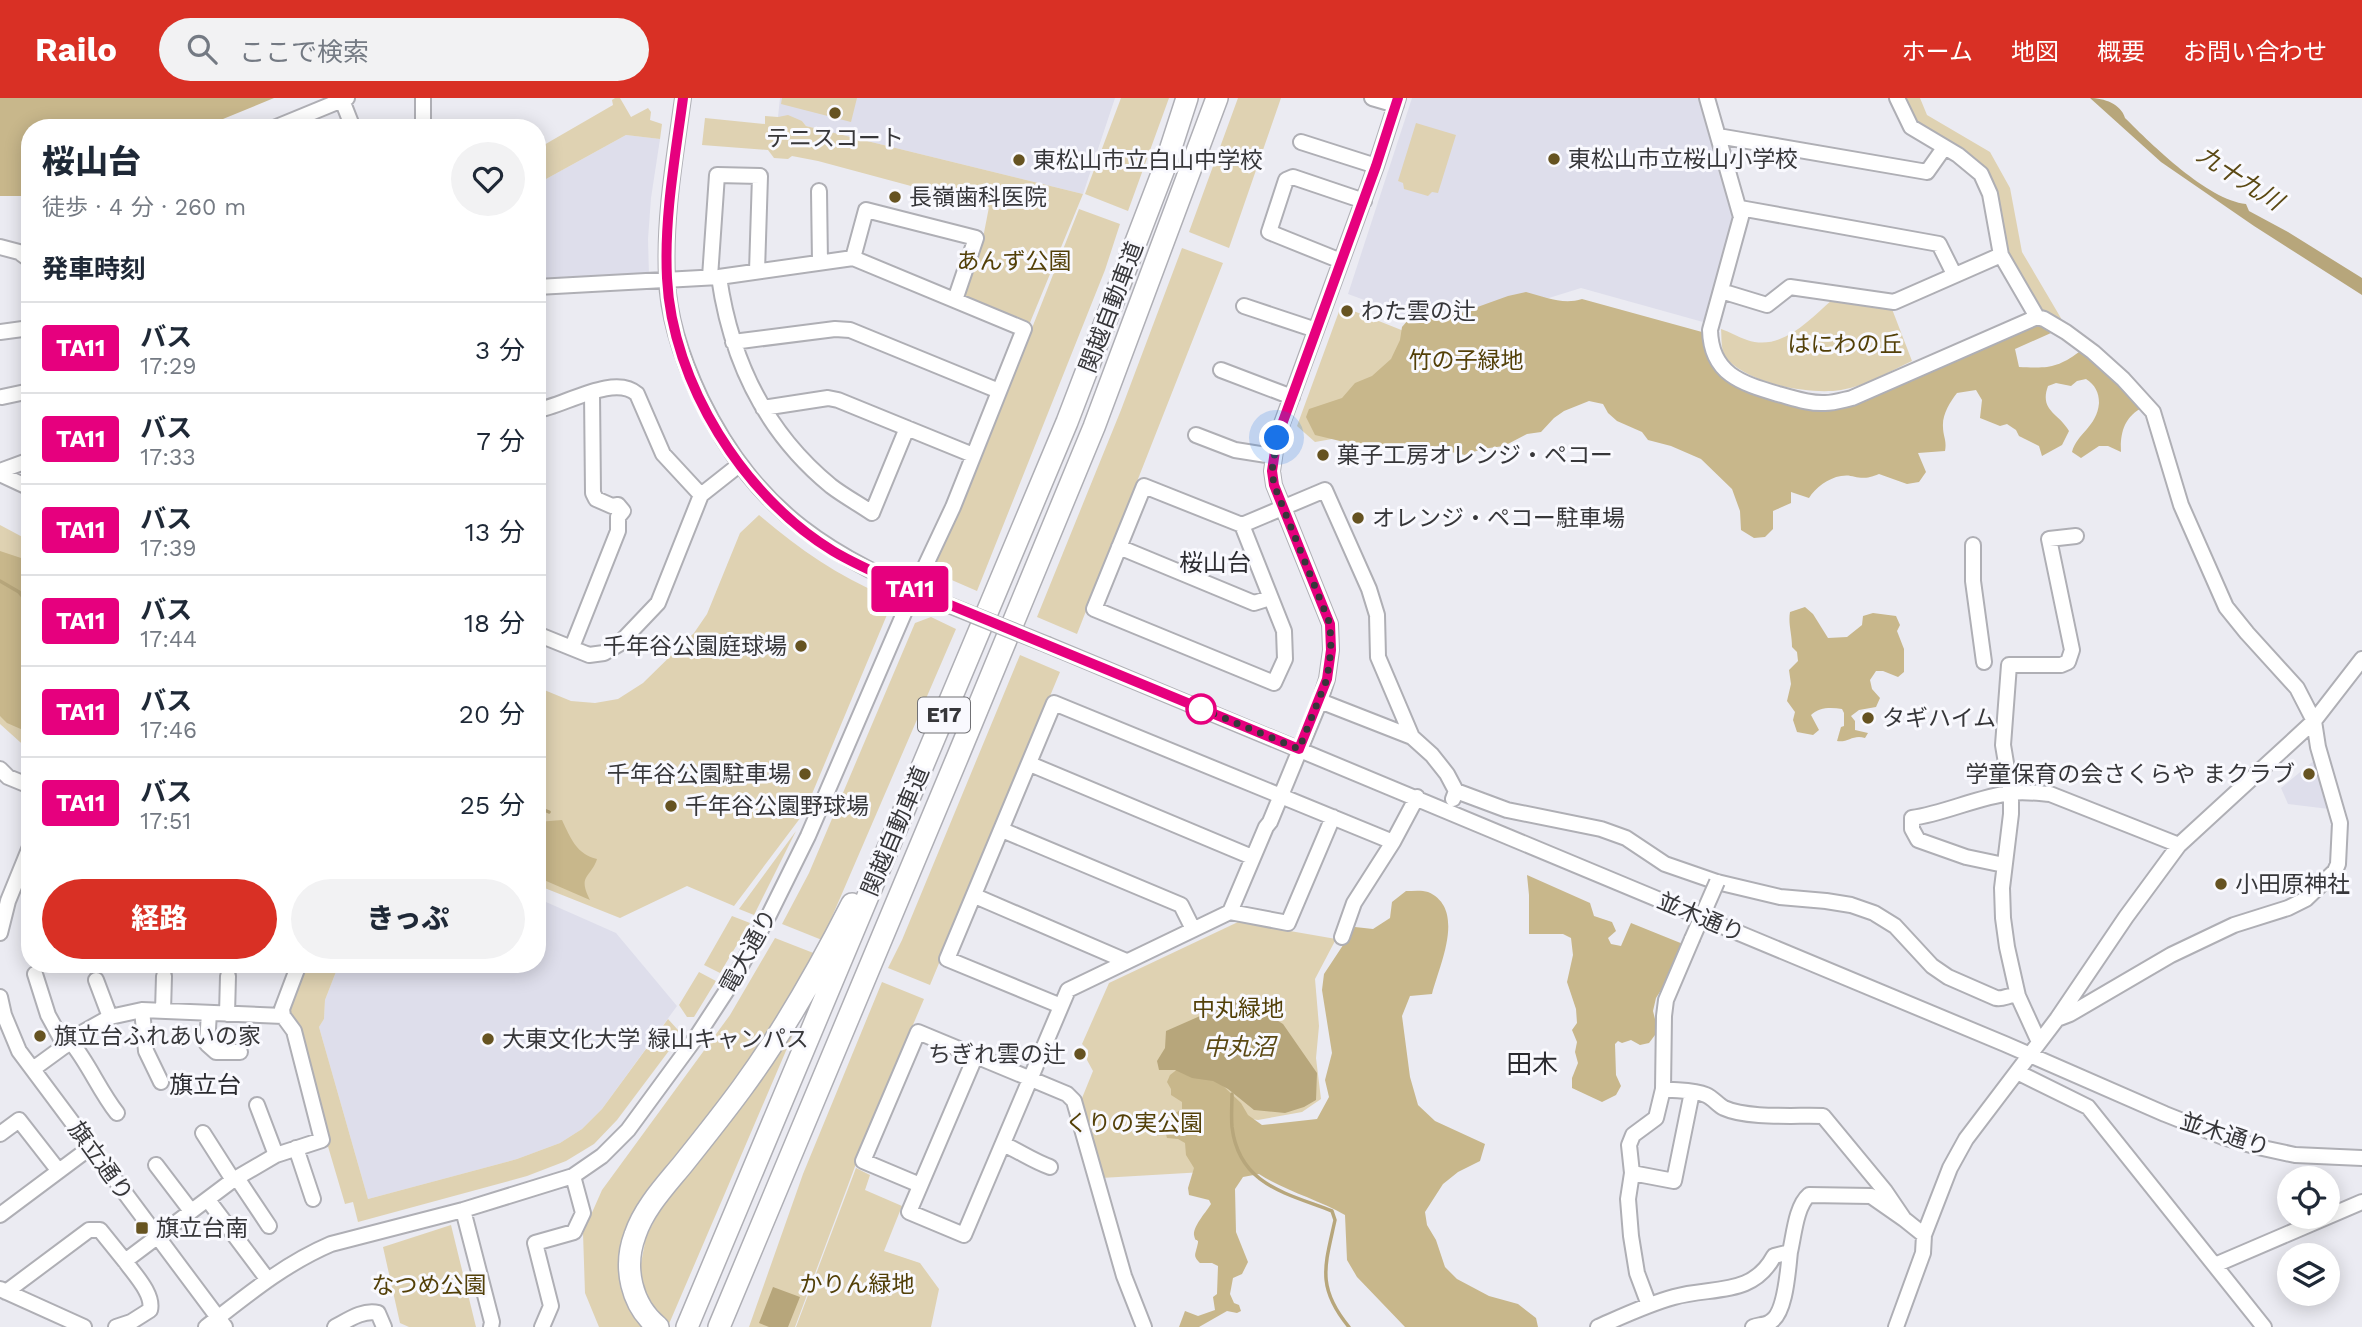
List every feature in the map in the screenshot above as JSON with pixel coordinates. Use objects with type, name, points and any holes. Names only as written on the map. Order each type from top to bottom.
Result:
[{"type":"highway","name":"関越自動車道","points":[[687,1327],[1068,422],[1165,166],[1187,98]]},
{"type":"highway","name":"関越自動車道","points":[[719,1327],[1094,426],[1216,98]]},
{"type":"highway","points":[[655,1325],[641,1310],[634,1295],[629,1270],[632,1245],[639,1225],[656,1197],[745,1084],[777,1036],[841,924],[929,751]]},
{"type":"highway","points":[[734,1327],[808,1115]]},
{"type":"street","points":[[423,98],[423,119]]},
{"type":"street","points":[[683,98],[668,216],[667,280],[672,320],[690,376],[713,424],[739,465],[770,502],[831,550],[914,590]]},
{"type":"street","points":[[1230,912],[1252,857],[1270,822],[1327,679],[1331,650],[1330,624],[1282,508],[1272,471],[1273,456],[1277,438],[1364,201],[1397,102],[1372,98]]},
{"type":"street","points":[[1707,98],[1740,208],[1740,227],[1710,330],[1710,344],[1721,366],[1731,377],[1754,387],[1812,402],[1828,403],[1852,398],[2037,317],[2066,332],[2093,352],[2150,408],[2163,440],[2181,505],[2226,607],[2297,688],[2314,722],[2318,747],[2340,823],[2338,864],[2335,871],[2306,899],[2288,908],[2234,925],[2171,955],[2057,1019]]},
{"type":"street","points":[[1897,98],[1911,127],[1981,174],[1990,194],[2001,254],[2037,317]]},
{"type":"street","points":[[298,119],[345,99],[351,119]]},
{"type":"street","points":[[1718,136],[1927,172],[1944,148]]},
{"type":"street","points":[[1301,142],[1376,166]]},
{"type":"street","points":[[757,271],[760,176],[717,175],[714,277],[745,375],[763,408],[785,439],[833,488],[872,513],[907,428]]},
{"type":"street","points":[[1341,261],[1269,232],[1286,180],[1293,177],[1364,201]]},
{"type":"street","points":[[819,191],[820,262]]},
{"type":"street","points":[[1740,208],[1939,244],[1954,274]]},
{"type":"street","points":[[546,287],[714,277],[853,258],[954,300],[976,238],[866,210],[853,258]]},
{"type":"street","points":[[0,247],[21,253]]},
{"type":"street","points":[[1721,291],[1767,305],[1790,287],[1894,302],[2001,254]]},
{"type":"street","name":"電大通り","points":[[206,1327],[222,1322],[268,1280],[300,1258],[331,1244],[463,1210],[573,1176],[603,1156],[628,1130],[697,1036],[731,984],[808,836],[914,590],[953,507],[1024,330],[954,300]]},
{"type":"street","points":[[1244,306],[1316,330]]},
{"type":"street","points":[[0,332],[21,329]]},
{"type":"street","points":[[733,342],[835,329],[850,330],[999,391]]},
{"type":"street","points":[[1221,370],[1292,397]]},
{"type":"street","points":[[546,409],[577,396],[608,389],[626,388],[633,391],[637,394],[663,454],[701,495]]},
{"type":"street","points":[[2,397],[21,393]]},
{"type":"street","points":[[572,647],[618,531],[615,512],[596,499],[593,493],[592,393]]},
{"type":"street","points":[[763,408],[828,398],[838,400],[973,455]]},
{"type":"street","points":[[1196,435],[1235,450],[1273,456]]},
{"type":"street","points":[[0,472],[21,464]]},
{"type":"street","points":[[546,637],[589,654],[604,653],[619,644],[658,603],[701,495],[739,465]]},
{"type":"street","points":[[0,472],[21,483]]},
{"type":"street","points":[[1241,525],[1284,631],[1284,659],[1274,683],[1094,609],[1144,486],[1241,525],[1325,489],[1369,589],[1377,615],[1378,657],[1412,737]]},
{"type":"street","points":[[2039,1042],[2018,996],[2003,918],[2004,865],[2011,793],[2003,745],[2009,665],[2061,665],[2068,662],[2072,650],[2049,539],[2076,536]]},
{"type":"street","points":[[1973,545],[1973,581],[1984,662]]},
{"type":"street","points":[[1119,547],[1254,603],[1270,598]]},
{"type":"street","name":"並木通り","points":[[914,590],[1416,797],[2165,1114],[2258,1147],[2295,1155],[2362,1158]]},
{"type":"street","points":[[1896,1327],[1923,1253],[1924,1235],[1950,1168],[1966,1139],[2057,1019],[2179,845],[2314,722],[2362,660]]},
{"type":"street","points":[[1320,701],[1412,737],[1432,755],[1456,791],[1507,810],[1601,829],[1626,838],[1665,864],[1717,882],[1780,897],[1838,903],[1874,913],[1895,926],[1931,966],[1948,977],[1996,998],[2013,994],[2018,996]]},
{"type":"street","points":[[1060,1006],[947,959],[1054,703],[1393,842]]},
{"type":"street","points":[[1030,764],[1252,857]]},
{"type":"street","points":[[0,769],[8,777],[21,782]]},
{"type":"street","points":[[1449,811],[1456,791]]},
{"type":"street","points":[[2004,865],[1966,857],[1918,840],[1912,829],[1912,818],[2011,793],[2050,794],[2179,845]]},
{"type":"street","points":[[1342,937],[1354,903],[1393,842],[1416,797]]},
{"type":"street","points":[[976,1055],[909,1212],[964,1235],[1068,990],[1230,912],[1288,923],[1333,817]]},
{"type":"street","points":[[1002,830],[1181,905],[1193,929]]},
{"type":"street","points":[[0,933],[21,869]]},
{"type":"street","points":[[0,879],[17,878]]},
{"type":"street","points":[[1649,1305],[1637,1273],[1631,1237],[1628,1199],[1632,1173],[1629,1145],[1633,1135],[1656,1118],[1663,1090],[1666,1000],[1717,882]]},
{"type":"street","points":[[975,896],[1126,961]]},
{"type":"street","points":[[125,1261],[235,1179],[276,1155],[322,1140],[294,1031],[283,1016],[284,1001],[295,973]]},
{"type":"street","points":[[35,974],[48,1016],[90,1069],[101,1093],[117,1113]]},
{"type":"street","points":[[163,1011],[164,976]]},
{"type":"street","points":[[228,976],[228,1014]]},
{"type":"street","points":[[96,980],[110,1017]]},
{"type":"street","name":"旗立通り","points":[[0,997],[10,1032],[19,1051],[222,1322]]},
{"type":"street","points":[[33,1069],[97,1023],[110,1017],[142,1010],[283,1016]]},
{"type":"street","points":[[142,1010],[146,1051],[161,1082]]},
{"type":"street","points":[[209,1013],[207,1044],[216,1052],[240,1052]]},
{"type":"street","points":[[920,1185],[863,1161],[918,1032],[1059,1089],[1073,1101],[1124,1276],[1144,1327]]},
{"type":"street","points":[[2017,1072],[2088,1107],[2264,1327]]},
{"type":"street","points":[[1663,1090],[1692,1092],[1710,1097],[1724,1108],[1743,1112],[1780,1116],[1823,1116],[1885,1191],[1904,1219]]},
{"type":"street","points":[[1632,1173],[1674,1181],[1692,1092]]},
{"type":"street","points":[[257,1105],[276,1155]]},
{"type":"street","points":[[0,1134],[19,1120],[58,1170]]},
{"type":"street","points":[[202,1133],[268,1226]]},
{"type":"street","points":[[1003,1144],[1050,1167]]},
{"type":"street","points":[[0,1215],[92,1147]]},
{"type":"street","points":[[296,1148],[313,1199]]},
{"type":"street","points":[[156,1165],[191,1211]]},
{"type":"street","points":[[542,1327],[551,1306],[535,1243],[574,1232],[583,1213],[573,1176]]},
{"type":"street","points":[[1753,1327],[1772,1322],[1778,1313],[1787,1285],[1790,1252],[1805,1197],[1871,1196],[1924,1235]]},
{"type":"street","points":[[208,1200],[268,1280]]},
{"type":"street","points":[[2215,1265],[2362,1202]]},
{"type":"street","points":[[463,1210],[492,1322],[491,1327]]},
{"type":"street","points":[[3,1290],[89,1230],[100,1230],[125,1261],[152,1304],[150,1310],[116,1327]]},
{"type":"street","points":[[1598,1327],[1676,1296],[1750,1283],[1766,1270],[1774,1256],[1790,1252]]},
{"type":"street","points":[[3,1290],[84,1327]]},
{"type":"street","points":[[335,1327],[353,1317],[373,1311],[378,1313],[384,1327]]},
{"type":"shaded area","name":"東松山市立白山中学校","points":[[780,98],[1115,98],[1083,194],[806,126],[802,121],[778,117]]},
{"type":"shaded area","name":"東松山市立桜山小学校","points":[[1412,98],[1698,98],[1734,220],[1703,322],[1581,288],[1446,330],[1348,294]]},
{"type":"shaded area","points":[[626,135],[660,139],[651,198],[649,276],[546,281],[546,179]]},
{"type":"shaded area","name":"学童保育の会さくらや まクラブ","points":[[2316,759],[2329,809],[2288,804],[2281,788]]},
{"type":"shaded area","name":"大東文化大学 緑山キャンパス","points":[[546,902],[616,933],[677,1006],[602,1109],[582,1129],[560,1143],[517,1159],[368,1199],[319,1027],[324,1019],[325,1000],[336,973],[546,973]]},
{"type":"green space","points":[[0,98],[274,98],[223,119],[21,119],[21,196],[0,196]]},
{"type":"green space","points":[[620,98],[631,117],[648,108],[651,112],[650,120],[662,124],[660,139],[626,135],[546,179],[546,144],[613,105],[612,100]]},
{"type":"green space","name":"テニスコート","points":[[782,98],[857,98],[851,122],[781,104]]},
{"type":"green space","points":[[1121,98],[1169,98],[1128,211],[1085,194]]},
{"type":"green space","points":[[1238,98],[1281,98],[1229,248],[1189,232]]},
{"type":"green space","points":[[1905,98],[1920,98],[1927,115],[1990,152],[2010,188],[2022,252],[2065,325],[2039,308],[2009,258],[1996,191],[1980,163],[1916,124]]},
{"type":"green space","name":"あんず公園","points":[[788,115],[802,121],[806,126],[1083,194],[1029,325],[962,298],[982,243],[989,207],[818,161],[792,156],[788,159],[774,158],[768,150],[702,145],[705,118],[765,124],[765,116]]},
{"type":"green space","points":[[1416,123],[1456,135],[1438,193],[1432,192],[1428,196],[1404,189],[1403,183],[1398,181]]},
{"type":"green space","points":[[1079,209],[1120,224],[1105,270],[977,591],[931,571],[966,495]]},
{"type":"green space","points":[[1182,248],[1223,263],[1077,634],[1037,617],[1121,410]]},
{"type":"green space","name":"竹の子緑地","points":[[1526,292],[1561,301],[1582,299],[1702,332],[1709,359],[1726,380],[1766,398],[1821,410],[1854,405],[2038,325],[2051,333],[2015,349],[2019,367],[2051,366],[2064,362],[2079,352],[2120,384],[2140,409],[2130,417],[2124,427],[2121,452],[2108,446],[2099,446],[2081,458],[2072,452],[2095,418],[2099,403],[2096,389],[2086,379],[2071,386],[2056,383],[2048,386],[2048,406],[2069,431],[2062,445],[2042,456],[2039,446],[2019,436],[2016,430],[2007,424],[2000,426],[1980,418],[1982,400],[1976,390],[1957,393],[1944,418],[1945,451],[1918,453],[1926,472],[1919,482],[1907,484],[1879,474],[1866,478],[1846,475],[1827,481],[1809,498],[1791,492],[1791,503],[1773,511],[1773,529],[1765,537],[1754,538],[1741,530],[1740,511],[1732,489],[1701,459],[1671,446],[1648,440],[1642,432],[1617,421],[1603,404],[1589,401],[1564,411],[1541,432],[1527,434],[1504,446],[1465,455],[1442,450],[1424,454],[1395,444],[1357,448],[1315,435],[1306,417],[1309,409],[1342,398],[1355,383],[1372,376],[1391,359],[1400,340],[1402,327],[1408,320],[1458,314]]},
{"type":"green space","name":"はにわの丘","points":[[1832,300],[1892,309],[1912,361],[1860,385],[1841,390],[1814,391],[1782,386],[1751,376],[1725,357],[1721,329],[1747,340],[1771,342],[1794,332]]},
{"type":"green space","points":[[1341,306],[1424,339],[1405,426],[1315,442],[1297,426]]},
{"type":"green space","points":[[759,515],[818,560],[884,595],[889,610],[804,813],[734,906],[687,886],[620,918],[546,889],[546,691],[571,701],[595,703],[618,699],[643,683],[694,633],[707,614],[740,533]]},
{"type":"green space","points":[[0,525],[21,536],[21,743],[0,724]]},
{"type":"green space","points":[[0,551],[21,558],[21,729],[7,723],[0,716]]},
{"type":"green space","points":[[1805,607],[1813,614],[1828,638],[1847,637],[1862,625],[1863,616],[1873,613],[1896,616],[1900,625],[1897,631],[1904,649],[1904,672],[1898,677],[1876,671],[1870,680],[1872,689],[1880,698],[1876,707],[1859,710],[1851,716],[1855,721],[1855,730],[1868,733],[1865,738],[1837,741],[1841,727],[1844,726],[1844,713],[1842,709],[1834,708],[1821,709],[1811,715],[1819,730],[1813,735],[1797,732],[1793,720],[1795,712],[1787,701],[1791,684],[1789,670],[1798,661],[1797,652],[1792,647],[1790,612]]},
{"type":"green space","points":[[931,617],[956,629],[822,940],[782,924],[809,873],[915,623]]},
{"type":"green space","points":[[1020,655],[1060,672],[930,985],[888,968]]},
{"type":"green space","points":[[562,820],[579,849],[597,859],[585,881],[590,900],[546,881],[546,821]]},
{"type":"green space","points":[[796,831],[754,915],[739,909]]},
{"type":"green space","points":[[1527,875],[1590,903],[1594,916],[1612,922],[1616,931],[1608,938],[1611,944],[1621,946],[1631,923],[1683,944],[1656,998],[1653,1011],[1658,1031],[1649,1043],[1640,1045],[1631,1040],[1622,1043],[1618,1041],[1615,1044],[1616,1075],[1621,1086],[1616,1095],[1602,1102],[1572,1088],[1572,1078],[1578,1063],[1575,1052],[1577,1042],[1572,1030],[1577,1023],[1576,1009],[1567,982],[1573,955],[1571,938],[1563,934],[1529,934]]},
{"type":"green space","points":[[1406,891],[1428,892],[1440,900],[1446,911],[1448,924],[1444,954],[1432,994],[1410,996],[1402,1016],[1410,1077],[1418,1105],[1435,1121],[1485,1144],[1480,1161],[1458,1172],[1443,1184],[1425,1212],[1427,1225],[1436,1240],[1445,1267],[1457,1279],[1489,1296],[1518,1304],[1536,1318],[1538,1327],[1405,1327],[1357,1277],[1347,1260],[1345,1215],[1259,1174],[1243,1177],[1235,1189],[1236,1232],[1248,1262],[1242,1274],[1233,1278],[1230,1294],[1241,1311],[1227,1311],[1199,1327],[1179,1327],[1185,1311],[1198,1316],[1215,1310],[1213,1297],[1217,1294],[1218,1266],[1200,1263],[1195,1257],[1198,1242],[1194,1231],[1211,1204],[1209,1200],[1189,1195],[1188,1188],[1194,1168],[1186,1155],[1185,1143],[1167,1138],[1164,1127],[1167,1118],[1182,1109],[1182,1102],[1171,1095],[1167,1082],[1170,1075],[1179,1068],[1217,1080],[1241,1103],[1248,1115],[1262,1125],[1317,1119],[1329,1097],[1325,1080],[1332,1053],[1322,990],[1324,974],[1355,927],[1373,929],[1390,918],[1392,902]]},
{"type":"green space","points":[[732,916],[750,923],[720,973],[704,965]]},
{"type":"green space","name":"中丸緑地","points":[[1238,922],[1336,939],[1315,979],[1319,1026],[1316,1058],[1321,1099],[1302,1112],[1258,1120],[1244,1118],[1221,1171],[1101,1178],[1080,1103],[1093,1071],[1087,1060],[1088,1050],[1082,1044],[1109,983]]},
{"type":"green space","points":[[775,938],[816,954],[733,1087],[648,1192],[625,1232],[621,1269],[647,1327],[599,1327],[585,1293],[583,1233],[602,1190],[730,1015]]},
{"type":"green space","points":[[699,972],[716,981],[694,1017],[687,1017],[679,1005]]},
{"type":"green space","points":[[302,973],[336,973],[325,1000],[324,1019],[319,1027],[368,1199],[517,1159],[560,1143],[582,1129],[602,1109],[668,1019],[678,1030],[677,1040],[617,1120],[594,1144],[566,1161],[527,1176],[358,1222],[353,1202],[345,1204],[288,1011]]},
{"type":"green space","points":[[882,982],[924,999],[872,1121],[795,1327],[749,1327],[803,1174]]},
{"type":"green space","points":[[809,997],[669,1324],[658,1315],[648,1300],[639,1274],[646,1237],[663,1204],[703,1157],[750,1094]]},
{"type":"green space","name":"かりん緑地","points":[[856,1168],[870,1175],[865,1190],[902,1206],[884,1251],[920,1263],[939,1289],[931,1327],[796,1327]]},
{"type":"green space","name":"なつめ公園","points":[[451,1225],[476,1327],[409,1327],[400,1323],[383,1247]]},
{"type":"water","points":[[2090,98],[2101,99],[2120,109],[2125,118],[2150,142],[2198,182],[2215,193],[2246,204],[2249,211],[2362,278],[2362,295],[2161,162]]},
{"type":"water","name":"中丸沼","points":[[1241,998],[1283,1024],[1317,1073],[1316,1100],[1285,1113],[1254,1110],[1228,1089],[1213,1081],[1192,1078],[1175,1070],[1159,1070],[1157,1061],[1165,1048],[1166,1031]]},
{"type":"water","points":[[773,1287],[800,1297],[788,1327],[769,1327],[759,1323]]},
{"type":"waterway","points":[[0,581],[21,594]]},
{"type":"waterway","points":[[1232,1094],[1232,1127],[1236,1147],[1244,1162],[1267,1184],[1332,1211],[1335,1220],[1326,1264],[1327,1288],[1331,1300],[1349,1327]]},
{"type":"bus line","name":"TA11","points":[[683,98],[667,219],[667,280],[672,320],[690,376],[713,424],[739,465],[770,502],[831,550],[873,572],[1299,749],[1327,679],[1331,650],[1330,624],[1274,485],[1273,456],[1277,438],[1398,98]]},
{"type":"place","name":"テニスコート","points":[[835,113]]},
{"type":"place","name":"東松山市立桜山小学校","points":[[1554,159]]},
{"type":"place","name":"東松山市立白山中学校","points":[[1019,160]]},
{"type":"place","name":"長嶺歯科医院","points":[[895,197]]},
{"type":"place","name":"わた雲の辻","points":[[1347,311]]},
{"type":"place","name":"菓子工房オレンジ・ペコー","points":[[1323,455]]},
{"type":"place","name":"オレンジ・ペコー駐車場","points":[[1358,518]]},
{"type":"place","name":"千年谷公園庭球場","points":[[801,646]]},
{"type":"place","name":"タギハイム","points":[[1868,718]]},
{"type":"place","name":"千年谷公園駐車場","points":[[805,774]]},
{"type":"place","name":"学童保育の会さくらや まクラブ","points":[[2309,774]]},
{"type":"place","name":"千年谷公園野球場","points":[[671,806]]},
{"type":"place","name":"小田原神社","points":[[2221,884]]},
{"type":"place","name":"旗立台ふれあいの家","points":[[40,1036]]},
{"type":"place","name":"大東文化大学 緑山キャンパス","points":[[488,1039]]},
{"type":"place","name":"ちぎれ雲の辻","points":[[1080,1054]]},
{"type":"place","name":"旗立台南","points":[[142,1228]]},
{"type":"district","name":"桜山台","points":[[1215,563]]},
{"type":"district","name":"田木","points":[[1532,1064]]},
{"type":"district","name":"旗立台","points":[[205,1085]]},
{"type":"route","points":[[1201,709],[1190,704],[1299,749],[1327,679],[1331,650],[1330,624],[1274,485],[1272,471],[1277,438]]},
{"type":"water label","name":"九十九川","points":[[2240,178]]},
{"type":"park label","name":"くりの実公園","points":[[1134,1123]]}]
